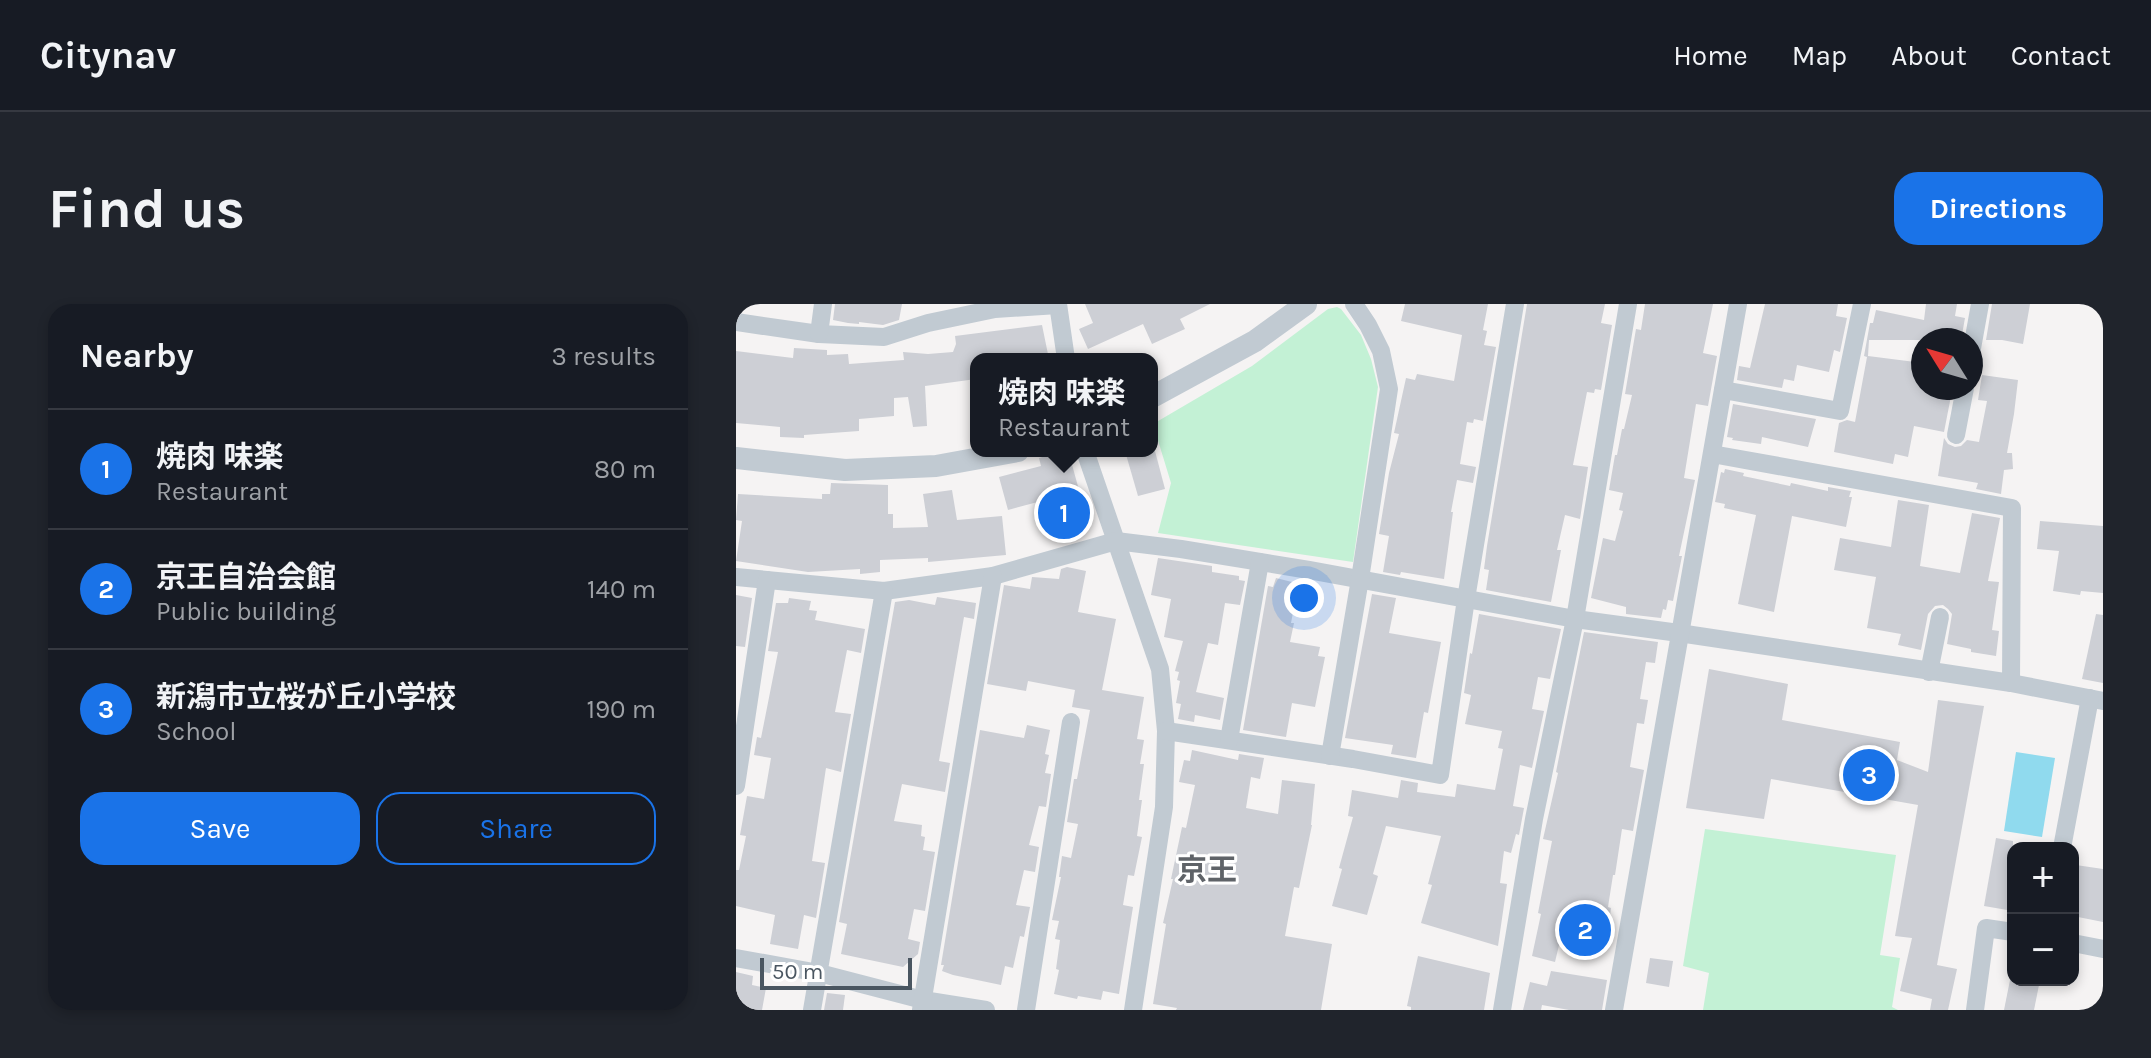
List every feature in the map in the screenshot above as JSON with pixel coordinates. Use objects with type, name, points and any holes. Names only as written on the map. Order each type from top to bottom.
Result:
[{"type":"street","points":[[819,334],[823,304]]},
{"type":"street","points":[[928,323],[931,304]]},
{"type":"street","points":[[736,322],[819,334],[884,337],[928,323],[995,309],[1058,304],[1065,353]]},
{"type":"street","points":[[1158,394],[1255,341],[1306,304]]},
{"type":"street","points":[[1330,756],[1389,389],[1381,351],[1354,304]]},
{"type":"street","points":[[1166,731],[1440,775],[1515,304]]},
{"type":"street","points":[[1502,1010],[1534,819],[1575,619],[1628,304]]},
{"type":"street","points":[[1614,1010],[1738,304]]},
{"type":"street","points":[[1723,390],[1840,411],[1862,304]]},
{"type":"street","points":[[1976,328],[1980,304]]},
{"type":"street","points":[[1956,435],[1963,400]]},
{"type":"street","points":[[1712,454],[2012,508],[2011,683]]},
{"type":"street","points":[[736,458],[845,470],[936,466],[985,457]]},
{"type":"street","points":[[1087,457],[1160,669],[1166,731],[1164,807],[1133,1010]]},
{"type":"street","points":[[736,577],[884,591],[993,576],[1116,541],[1260,562],[1575,619],[2011,683],[2096,699],[2063,842]]},
{"type":"street","points":[[1229,740],[1260,562]]},
{"type":"street","points":[[922,1005],[993,576]]},
{"type":"street","points":[[736,786],[767,580]]},
{"type":"street","points":[[812,1010],[884,591]]},
{"type":"street","points":[[1929,672],[1940,617]]},
{"type":"street","points":[[1026,1010],[1071,722]]},
{"type":"street","points":[[1975,1010],[1986,928],[2007,931]]},
{"type":"street","points":[[2079,944],[2103,949]]},
{"type":"street","points":[[736,958],[819,973],[922,1005],[986,1010]]},
{"type":"green space","points":[[1328,309],[1341,309],[1361,335],[1378,387],[1353,562],[1158,533],[1171,483],[1158,440],[1158,421],[1252,366]]},
{"type":"green space","points":[[1705,829],[1896,855],[1880,955],[1900,958],[1892,1007],[1898,1010],[1703,1010],[1709,973],[1683,966]]},
{"type":"water","points":[[2016,752],[2055,758],[2042,837],[2004,831]]},
{"type":"building","points":[[835,304],[902,304],[899,320],[883,325],[833,320]]},
{"type":"building","points":[[1085,304],[1210,304],[1180,319],[1185,329],[1152,344],[1143,324],[1088,349],[1079,329],[1093,323]]},
{"type":"building","points":[[1405,304],[1488,304],[1483,330],[1487,331],[1484,345],[1496,347],[1483,421],[1474,419],[1473,423],[1467,422],[1460,464],[1476,467],[1473,483],[1457,480],[1444,579],[1383,572],[1389,536],[1379,534],[1399,434],[1394,433],[1406,378],[1415,380],[1417,374],[1454,381],[1462,335],[1401,321]]},
{"type":"building","points":[[1527,304],[1605,304],[1601,323],[1612,325],[1601,390],[1587,392],[1573,465],[1588,467],[1580,519],[1565,515],[1551,602],[1486,590],[1489,570],[1484,569]]},
{"type":"building","points":[[1645,304],[1713,304],[1703,353],[1717,356],[1708,406],[1696,404],[1684,478],[1695,480],[1673,601],[1668,600],[1661,618],[1626,614],[1626,607],[1591,598],[1603,538],[1615,541],[1623,511],[1619,510],[1623,493],[1609,490],[1615,455],[1632,395],[1625,394],[1636,329],[1641,330]]},
{"type":"building","points":[[1765,304],[1838,304],[1836,316],[1847,318],[1840,352],[1834,350],[1829,372],[1797,365],[1794,381],[1784,379],[1782,388],[1737,380],[1739,366],[1750,368]]},
{"type":"building","points":[[1926,304],[1957,304],[1955,316],[1965,318],[1963,328],[1911,328],[1911,340],[1869,340],[1868,356],[1911,361],[1911,400],[1950,400],[1944,432],[1914,426],[1908,457],[1895,454],[1893,464],[1834,452],[1839,423],[1847,420],[1855,422],[1870,323],[1873,323],[1876,310],[1924,320]]},
{"type":"building","points":[[1992,304],[2030,304],[2023,344],[1986,340]]},
{"type":"building","points":[[1042,325],[1048,353],[970,353],[970,380],[925,386],[927,426],[913,427],[908,397],[894,398],[894,416],[859,419],[859,431],[804,435],[804,438],[780,437],[780,427],[736,423],[736,351],[793,358],[794,348],[827,350],[827,355],[848,354],[849,364],[904,360],[903,352],[953,352],[955,336]]},
{"type":"building","points":[[1983,375],[2018,380],[2007,453],[2012,453],[2013,469],[2004,470],[2001,494],[1976,489],[1978,483],[1938,476],[1944,438],[1955,447],[1967,440],[1979,442],[1987,401],[1978,400],[1983,400]]},
{"type":"building","points":[[1733,404],[1816,419],[1808,447],[1762,437],[1761,444],[1732,440],[1727,437]]},
{"type":"building","points":[[1066,457],[1071,461],[1079,490],[1072,492],[1080,523],[1073,526],[1076,537],[1057,542],[1045,500],[1008,510],[999,477],[1041,466],[1039,458]]},
{"type":"building","points":[[1127,457],[1157,457],[1165,489],[1138,496]]},
{"type":"building","points":[[1725,469],[1790,486],[1791,483],[1828,491],[1828,487],[1851,491],[1846,527],[1792,516],[1774,612],[1738,604],[1756,515],[1724,508],[1725,504],[1715,502],[1721,472],[1724,473]]},
{"type":"building","points":[[831,483],[888,485],[888,514],[893,514],[893,528],[928,527],[923,494],[952,490],[957,520],[1002,516],[1006,555],[928,562],[928,558],[880,560],[880,572],[860,574],[860,569],[808,572],[736,561],[742,521],[736,520],[738,494],[822,499],[822,494],[830,494]]},
{"type":"building","points":[[1898,500],[1929,505],[1920,566],[1960,573],[1972,513],[2000,518],[1988,581],[1999,582],[1992,630],[1999,631],[1996,656],[1947,644],[1952,614],[1943,605],[1935,606],[1928,614],[1921,650],[1898,645],[1901,634],[1867,628],[1876,577],[1834,570],[1840,538],[1891,547]]},
{"type":"building","points":[[2040,521],[2103,526],[2103,593],[2081,591],[2080,595],[2053,591],[2059,551],[2037,549]]},
{"type":"building","points":[[1158,558],[1212,566],[1212,572],[1239,576],[1239,580],[1245,581],[1240,605],[1225,603],[1218,645],[1208,643],[1196,692],[1224,698],[1220,720],[1195,715],[1194,722],[1178,719],[1181,704],[1176,703],[1180,681],[1177,680],[1179,672],[1175,671],[1183,641],[1164,637],[1171,599],[1151,595]]},
{"type":"building","points":[[1067,567],[1086,571],[1078,612],[1116,619],[1102,690],[1144,697],[1137,739],[1144,740],[1137,836],[1142,837],[1134,876],[1128,875],[1123,905],[1133,907],[1119,994],[1103,991],[1101,1000],[1054,994],[1060,940],[1055,939],[1059,921],[1052,920],[1062,856],[1071,858],[1078,824],[1067,822],[1090,710],[1072,707],[1075,690],[1028,681],[1026,691],[987,684],[1004,585],[1030,589],[1032,577],[1059,579],[1061,569]]},
{"type":"building","points":[[1276,578],[1292,582],[1289,595],[1296,597],[1290,642],[1320,647],[1318,656],[1325,657],[1315,707],[1292,703],[1286,737],[1243,730],[1268,586],[1273,587]]},
{"type":"building","points":[[1372,594],[1396,598],[1389,633],[1441,642],[1416,758],[1391,754],[1393,745],[1345,738]]},
{"type":"building","points":[[736,595],[752,598],[745,647],[736,646]]},
{"type":"building","points":[[937,597],[976,603],[974,619],[964,617],[939,761],[950,763],[945,792],[902,784],[894,821],[922,825],[921,836],[925,837],[923,850],[935,852],[925,911],[914,909],[908,939],[920,942],[918,954],[903,967],[841,954],[847,924],[839,922],[895,602],[909,600],[935,605]]},
{"type":"building","points":[[789,598],[811,601],[809,610],[817,611],[815,620],[865,629],[861,653],[847,650],[835,712],[851,714],[841,772],[826,768],[812,861],[825,863],[816,918],[804,915],[798,949],[770,944],[775,915],[736,906],[736,870],[739,870],[746,836],[740,835],[747,796],[764,799],[771,758],[754,755],[757,737],[761,738],[778,652],[768,651],[776,603],[788,603]]},
{"type":"building","points":[[1479,614],[1561,629],[1550,679],[1538,677],[1532,709],[1544,711],[1532,768],[1520,765],[1513,806],[1524,808],[1519,835],[1516,834],[1511,853],[1504,851],[1500,883],[1507,884],[1498,946],[1421,923],[1441,836],[1386,826],[1373,874],[1378,876],[1367,915],[1332,906],[1353,817],[1348,816],[1352,790],[1398,798],[1401,780],[1418,783],[1417,792],[1455,797],[1457,784],[1495,790],[1503,749],[1498,748],[1502,731],[1465,724],[1471,695],[1464,693]]},
{"type":"building","points":[[2096,614],[2103,615],[2103,683],[2082,679]]},
{"type":"building","points":[[1584,632],[1658,642],[1655,663],[1646,662],[1640,699],[1648,700],[1644,724],[1637,723],[1630,767],[1644,770],[1633,831],[1622,829],[1608,907],[1611,908],[1609,925],[1601,924],[1598,946],[1560,941],[1555,962],[1532,956],[1552,841],[1543,839]]},
{"type":"building","points":[[1709,669],[1788,684],[1782,720],[1900,742],[1897,760],[1928,772],[1938,700],[1984,706],[1937,965],[1957,969],[1948,1010],[1930,1010],[1932,999],[1900,991],[1912,938],[1895,936],[1918,805],[1771,779],[1764,819],[1686,808]]},
{"type":"building","points":[[1027,725],[1050,730],[1045,773],[1051,774],[1046,807],[1039,806],[1029,845],[1039,847],[1035,872],[1024,870],[1016,905],[1030,907],[1024,937],[1020,936],[1013,968],[1005,966],[1001,985],[953,975],[942,971],[944,965],[941,965],[980,730],[1024,738]]},
{"type":"building","points":[[1192,750],[1238,760],[1239,754],[1264,758],[1260,779],[1251,777],[1246,808],[1278,814],[1282,780],[1315,784],[1312,825],[1299,888],[1294,887],[1285,936],[1332,944],[1321,1010],[1176,1010],[1153,1004],[1171,879],[1195,785],[1179,782],[1184,760],[1190,761]]},
{"type":"building","points":[[1996,838],[2013,841],[2007,842],[2007,910],[1984,906]]},
{"type":"building","points":[[2079,865],[2103,869],[2103,922],[2079,917]]},
{"type":"building","points":[[1418,956],[1490,973],[1484,1010],[1411,1010],[1407,1006]]},
{"type":"building","points":[[1650,958],[1673,961],[1669,987],[1646,983]]},
{"type":"building","points":[[1551,971],[1607,980],[1602,1010],[1569,1010],[1542,1005],[1541,1010],[1523,1010],[1530,982],[1547,986]]},
{"type":"building","points":[[736,972],[753,976],[752,985],[766,988],[762,1010],[736,1010]]},
{"type":"building","points":[[2009,986],[2039,986],[2034,1010],[2004,1010]]},
{"type":"building","points":[[827,993],[845,995],[843,1010],[824,1010]]},
{"type":"place","name":"焼肉 味楽","points":[[1064,513]]},
{"type":"place","name":"新潟市立桜が丘小学校","points":[[1869,775]]},
{"type":"place","name":"京王自治会館","points":[[1585,930]]},
{"type":"district","name":"京王","points":[[1207,870]]}]
